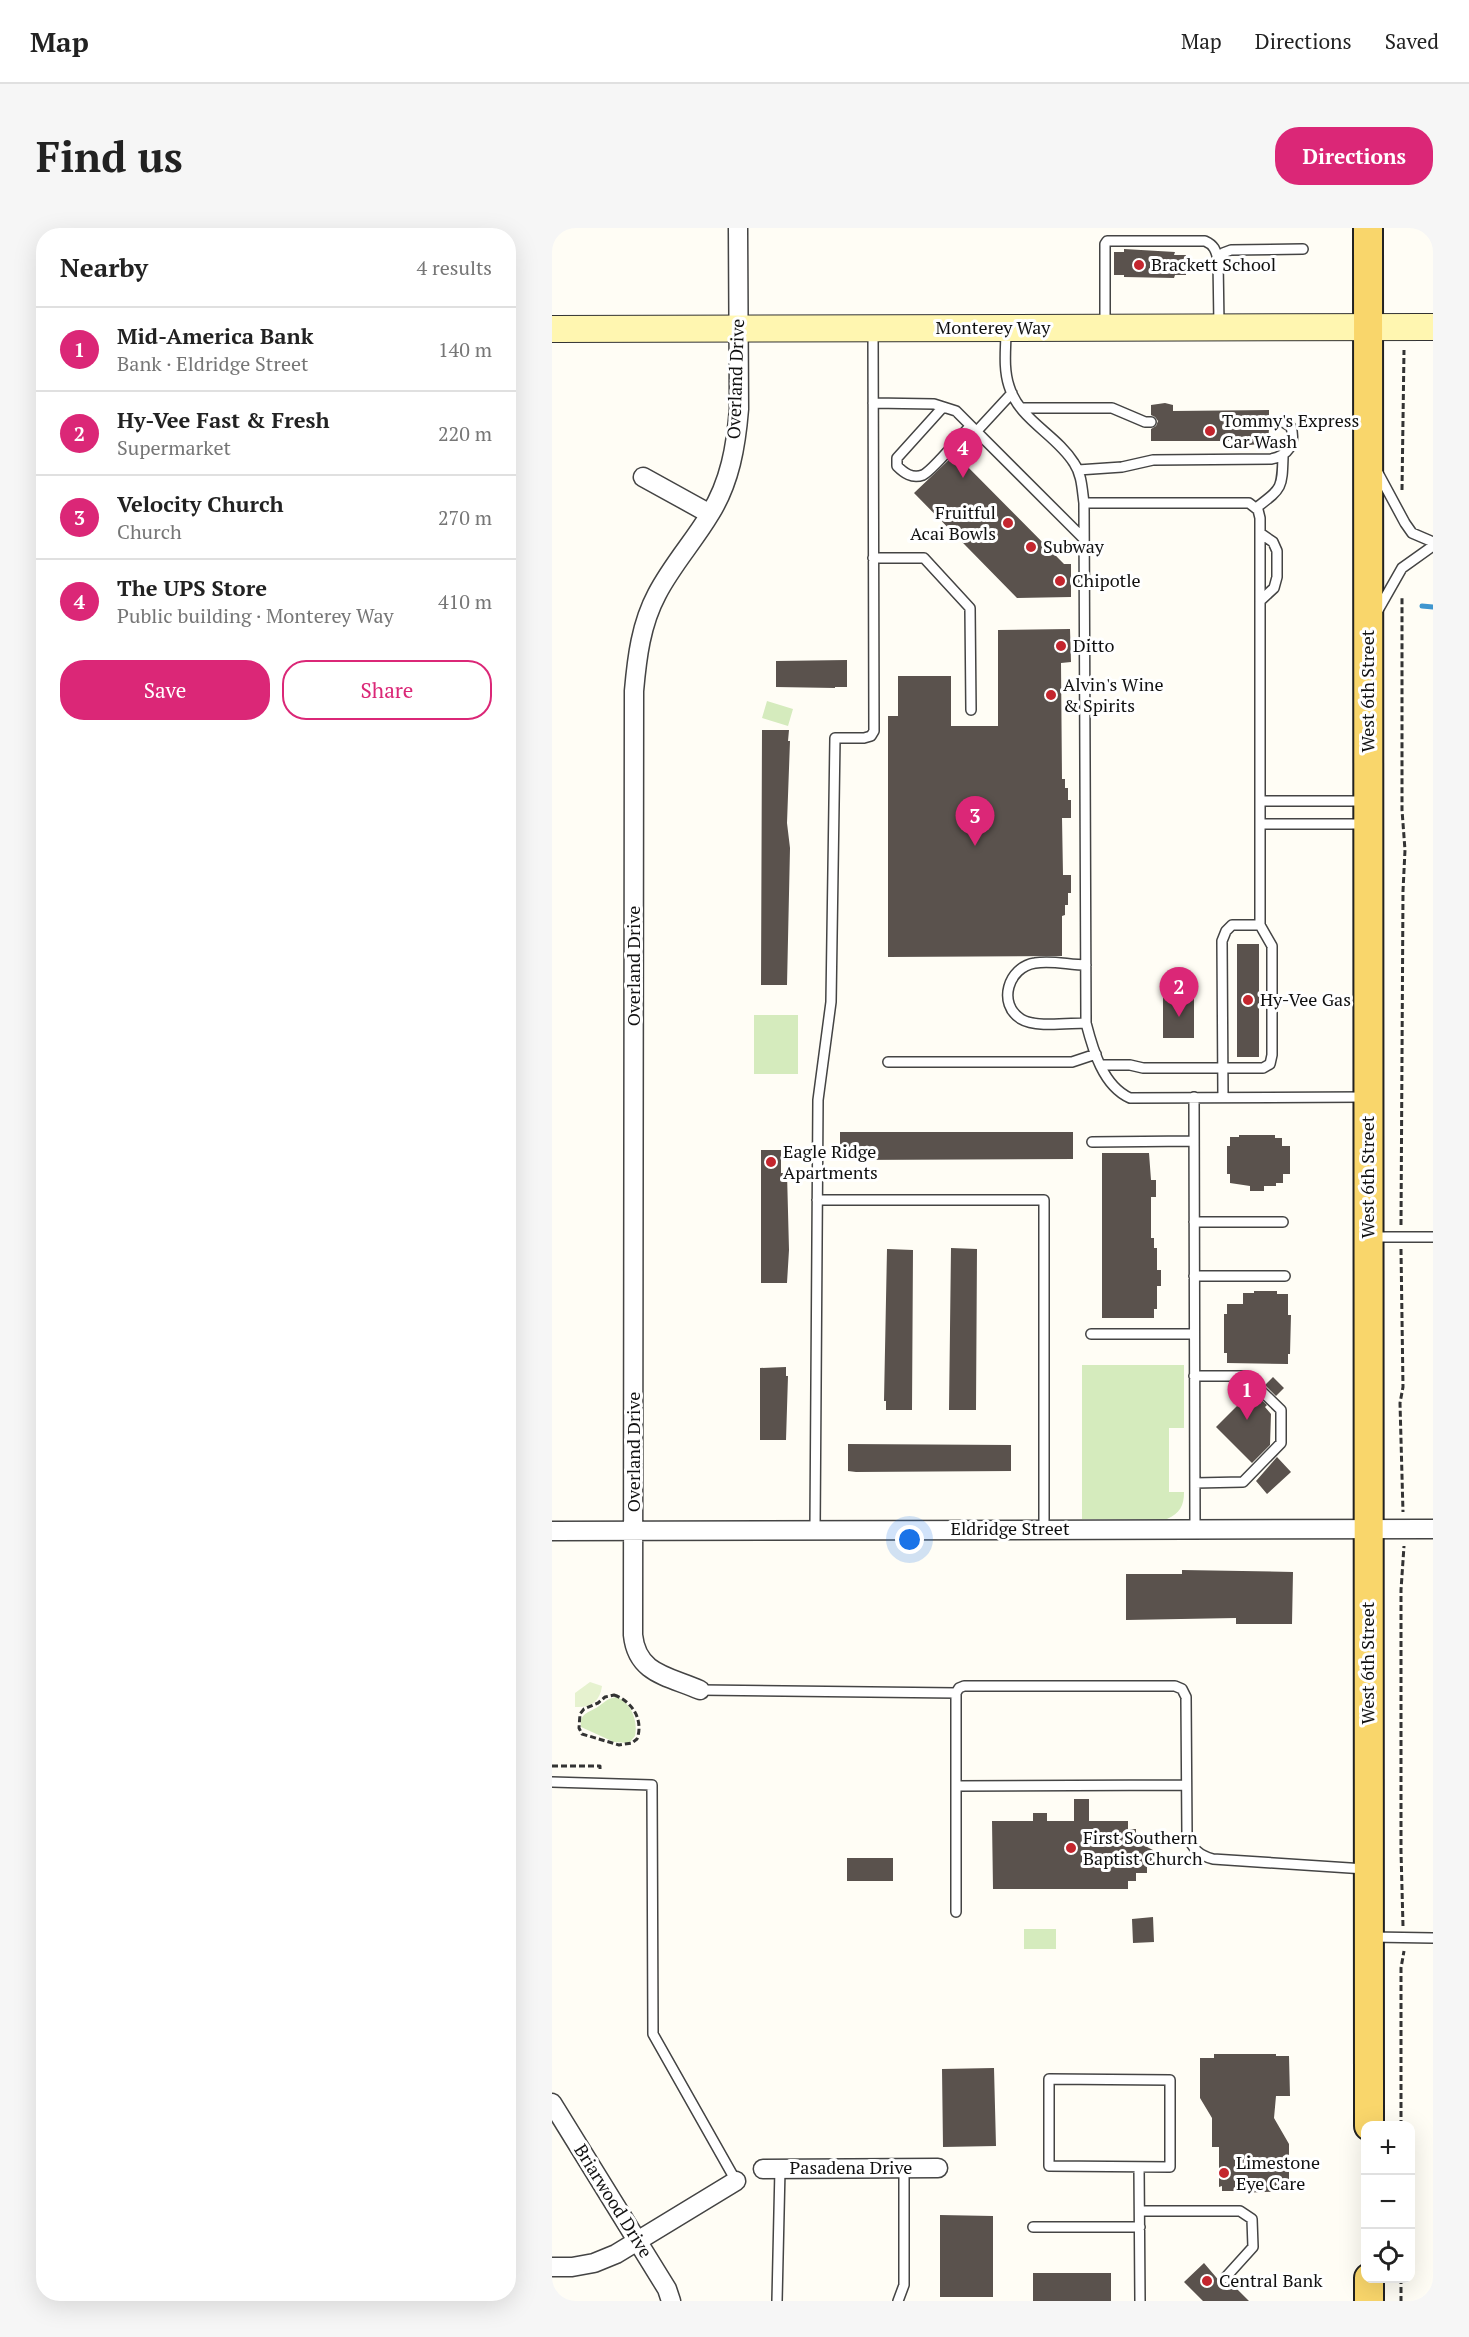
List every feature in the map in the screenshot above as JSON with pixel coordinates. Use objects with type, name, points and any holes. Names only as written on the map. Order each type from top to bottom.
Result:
[{"type":"main road","name":"West 6th Street","points":[[1368,228],[1369,2121]]},
{"type":"main road","points":[[1369,2283],[1369,2301]]},
{"type":"street","name":"Overland Drive","points":[[700,1690],[648,1668],[641,1661],[635,1649],[633,1530],[634,691],[641,636],[656,596],[710,514],[724,485],[737,437],[738,228]]},
{"type":"street","name":"Monterey Way","points":[[552,329],[1433,327]]},
{"type":"street","points":[[643,477],[710,514]]},
{"type":"street","name":"Eldridge Street","points":[[552,1531],[1433,1529]]},
{"type":"street","name":"Briarwood Drive","points":[[554,2110],[638,2241],[667,2289],[671,2301]]},
{"type":"street","name":"Pasadena Drive","points":[[772,2169],[938,2168]]},
{"type":"street","points":[[552,2267],[572,2267],[594,2263],[616,2254],[736,2181]]},
{"type":"lane","points":[[1105,328],[1105,244],[1107,241],[1204,241],[1212,244],[1218,260],[1218,328]]},
{"type":"lane","points":[[1218,260],[1223,253],[1231,250],[1303,249]]},
{"type":"lane","points":[[815,1530],[818,1100],[831,1002],[835,738],[864,738],[871,736],[874,731],[873,328]]},
{"type":"lane","points":[[1006,328],[1006,370],[1012,393],[1021,408],[1068,454],[1078,470],[1084,503],[1086,1023],[1095,1054],[1109,1080],[1120,1093],[1130,1098],[1368,1097]]},
{"type":"lane","points":[[943,407],[897,458],[897,466],[903,472],[912,476],[921,476],[1012,393]]},
{"type":"lane","points":[[873,403],[934,404],[956,411],[1084,539]]},
{"type":"lane","points":[[1021,408],[1112,408],[1145,422],[1151,422]]},
{"type":"lane","points":[[1256,508],[1279,491],[1283,457],[1290,449],[1292,432],[1290,427],[1283,422],[1269,422]]},
{"type":"lane","points":[[1368,455],[1404,523],[1412,532],[1433,544],[1402,568],[1368,627]]},
{"type":"lane","points":[[1078,470],[1122,468],[1153,460],[1283,457]]},
{"type":"lane","points":[[1084,503],[1249,503],[1256,508],[1260,518],[1260,925],[1272,946],[1272,1055],[1270,1064],[1263,1068],[1143,1068],[1130,1065],[1101,1065]]},
{"type":"lane","points":[[1260,533],[1273,542],[1277,551],[1275,588],[1260,601]]},
{"type":"lane","points":[[873,558],[924,558],[970,608],[971,710]]},
{"type":"lane","points":[[1260,801],[1368,812]]},
{"type":"lane","points":[[1260,824],[1368,812]]},
{"type":"lane","points":[[1223,1097],[1222,941],[1232,925],[1260,925]]},
{"type":"lane","points":[[1086,965],[1035,962],[1024,966],[1016,973],[1007,992],[1013,1012],[1023,1020],[1035,1024],[1086,1023]]},
{"type":"lane","points":[[888,1062],[1072,1062],[1095,1054]]},
{"type":"lane","points":[[1194,1097],[1195,1529]]},
{"type":"lane","points":[[1092,1142],[1194,1141]]},
{"type":"lane","points":[[817,1200],[1044,1200],[1044,1529]]},
{"type":"lane","points":[[1194,1222],[1283,1222]]},
{"type":"lane","points":[[1368,1237],[1433,1237]]},
{"type":"lane","points":[[1194,1276],[1285,1276]]},
{"type":"lane","points":[[1091,1334],[1194,1334]]},
{"type":"lane","points":[[1194,1376],[1246,1376],[1281,1410],[1281,1443],[1243,1482],[1195,1483]]},
{"type":"lane","points":[[956,1912],[956,1693],[964,1686],[1175,1686],[1182,1689],[1186,1697],[1187,1835],[1192,1847],[1200,1856],[1369,1869]]},
{"type":"lane","points":[[700,1690],[956,1693]]},
{"type":"lane","points":[[552,1782],[652,1785],[653,2034],[736,2181]]},
{"type":"lane","points":[[956,1786],[1186,1785]]},
{"type":"lane","points":[[1369,1938],[1433,1938]]},
{"type":"lane","points":[[1049,2079],[1170,2080],[1170,2167],[1139,2167],[1048,2166],[1049,2079]]},
{"type":"lane","points":[[1139,2167],[1140,2301]]},
{"type":"lane","points":[[898,2301],[904,2285],[904,2168]]},
{"type":"lane","points":[[772,2169],[777,2301]]},
{"type":"lane","points":[[1140,2211],[1240,2211],[1252,2219],[1253,2247],[1225,2278]]},
{"type":"lane","points":[[1033,2227],[1140,2227]]},
{"type":"path","points":[[614,1695],[627,1701],[639,1723],[637,1739],[626,1745],[582,1734],[579,1728],[580,1714],[605,1697],[614,1695]]},
{"type":"path","points":[[1401,2283],[1401,2301]]},
{"type":"green space","points":[[767,701],[793,709],[788,726],[762,718]]},
{"type":"green space","points":[[754,1015],[798,1015],[798,1074],[754,1074]]},
{"type":"green space","points":[[1082,1365],[1184,1365],[1184,1428],[1169,1428],[1169,1492],[1184,1492],[1184,1497],[1178,1512],[1171,1517],[1167,1519],[1082,1519]]},
{"type":"green space","points":[[590,1682],[602,1686],[597,1700],[590,1705],[575,1707],[575,1693]]},
{"type":"green space","points":[[617,1697],[627,1704],[635,1719],[635,1736],[629,1743],[614,1742],[581,1727],[583,1716],[607,1700]]},
{"type":"green space","points":[[1024,1929],[1056,1929],[1056,1949],[1024,1949]]},
{"type":"building","points":[[1124,249],[1175,252],[1174,255],[1186,255],[1186,275],[1175,275],[1174,278],[1114,275],[1114,252],[1124,252]]},
{"type":"building","name":"Tommy's Express Car Wash","points":[[1165,403],[1173,405],[1173,411],[1269,410],[1269,415],[1262,421],[1269,429],[1268,443],[1250,445],[1243,441],[1151,441],[1151,429],[1158,421],[1151,415],[1151,405]]},
{"type":"building","points":[[955,454],[1064,564],[1071,564],[1071,597],[1017,598],[914,493]]},
{"type":"building","points":[[1070,629],[1071,662],[1061,663],[1062,779],[1065,779],[1065,788],[1068,788],[1068,800],[1071,800],[1071,818],[1062,818],[1063,875],[1071,875],[1071,893],[1068,893],[1068,905],[1065,905],[1065,915],[1062,916],[1062,956],[888,957],[888,716],[898,716],[898,676],[951,676],[951,726],[998,726],[998,630]]},
{"type":"building","points":[[847,660],[847,687],[776,687],[776,661]]},
{"type":"building","points":[[762,730],[789,730],[787,823],[790,848],[787,985],[761,985]]},
{"type":"building","name":"Hy-Vee Gas","points":[[1237,944],[1259,944],[1259,1057],[1237,1057]]},
{"type":"building","points":[[1163,996],[1194,996],[1194,1038],[1163,1038]]},
{"type":"building","points":[[840,1132],[1073,1132],[1073,1159],[848,1160],[840,1158]]},
{"type":"building","points":[[1239,1135],[1275,1135],[1275,1138],[1282,1138],[1282,1146],[1290,1146],[1290,1174],[1283,1174],[1283,1183],[1276,1183],[1276,1186],[1264,1186],[1264,1191],[1250,1191],[1250,1186],[1230,1183],[1230,1174],[1227,1174],[1227,1146],[1230,1146],[1230,1137],[1239,1137]]},
{"type":"building","points":[[761,1150],[781,1150],[781,1173],[787,1173],[789,1250],[787,1283],[761,1283]]},
{"type":"building","points":[[1102,1153],[1149,1153],[1151,1180],[1156,1180],[1156,1197],[1151,1197],[1151,1238],[1154,1238],[1154,1248],[1157,1248],[1157,1270],[1161,1270],[1161,1286],[1157,1286],[1157,1309],[1154,1309],[1154,1318],[1102,1318]]},
{"type":"building","points":[[951,1248],[977,1249],[976,1410],[949,1410]]},
{"type":"building","points":[[887,1249],[913,1250],[912,1410],[886,1410],[886,1401],[884,1401]]},
{"type":"building","points":[[1254,1291],[1277,1291],[1277,1294],[1288,1294],[1288,1315],[1291,1315],[1288,1364],[1227,1363],[1227,1353],[1224,1353],[1224,1314],[1227,1314],[1227,1304],[1243,1304],[1243,1293],[1254,1293]]},
{"type":"building","points":[[786,1367],[786,1376],[788,1376],[786,1440],[760,1440],[760,1368]]},
{"type":"building","points":[[1273,1377],[1284,1388],[1276,1396],[1265,1385]]},
{"type":"building","points":[[1250,1393],[1254,1397],[1256,1395],[1267,1405],[1265,1407],[1271,1414],[1270,1445],[1252,1463],[1216,1427]]},
{"type":"building","points":[[848,1444],[1011,1445],[1011,1471],[848,1471]]},
{"type":"building","points":[[1277,1457],[1291,1472],[1267,1494],[1256,1481]]},
{"type":"building","points":[[1182,1570],[1293,1572],[1292,1624],[1236,1624],[1236,1618],[1126,1620],[1126,1574],[1182,1574]]},
{"type":"building","name":"First Southern Baptist Church","points":[[1074,1799],[1089,1799],[1089,1821],[1128,1821],[1128,1829],[1136,1829],[1136,1837],[1147,1837],[1147,1847],[1153,1850],[1153,1861],[1147,1864],[1147,1873],[1136,1873],[1136,1881],[1128,1881],[1128,1889],[993,1889],[992,1821],[1033,1821],[1033,1813],[1047,1813],[1047,1821],[1074,1821]]},
{"type":"building","points":[[847,1858],[893,1858],[893,1881],[847,1881]]},
{"type":"building","points":[[1153,1917],[1154,1942],[1133,1943],[1132,1919]]},
{"type":"building","points":[[1214,2054],[1289,2056],[1290,2096],[1276,2096],[1274,2118],[1289,2144],[1289,2191],[1236,2193],[1236,2191],[1222,2191],[1222,2186],[1219,2187],[1219,2147],[1212,2147],[1212,2118],[1200,2098],[1200,2058],[1214,2058]]},
{"type":"building","points":[[994,2068],[996,2146],[943,2147],[942,2069]]},
{"type":"building","points":[[940,2215],[993,2216],[993,2297],[940,2297]]},
{"type":"building","name":"Central Bank","points":[[1204,2263],[1221,2283],[1227,2285],[1230,2282],[1249,2301],[1203,2301],[1184,2282]]},
{"type":"building","points":[[1033,2273],[1111,2273],[1111,2301],[1033,2301]]},
{"type":"waterway","points":[[1422,606],[1433,607]]},
{"type":"place","name":"Brackett School","points":[[1139,265]]},
{"type":"place","name":"Tommy's Express Car Wash","points":[[1210,431]]},
{"type":"place","name":"The UPS Store","points":[[963,478]]},
{"type":"place","name":"Fruitful Acai Bowls","points":[[1008,523]]},
{"type":"place","name":"Subway","points":[[1031,547]]},
{"type":"place","name":"Chipotle","points":[[1060,581]]},
{"type":"place","name":"Ditto","points":[[1061,646]]},
{"type":"place","name":"Alvin's Wine & Spirits","points":[[1051,695]]},
{"type":"place","name":"Velocity Church","points":[[975,846]]},
{"type":"place","name":"Hy-Vee Gas","points":[[1248,1000]]},
{"type":"place","name":"Hy-Vee Fast & Fresh","points":[[1179,1017]]},
{"type":"place","name":"Eagle Ridge Apartments","points":[[771,1162]]},
{"type":"place","name":"Mid-America Bank","points":[[1247,1420]]},
{"type":"place","name":"First Southern Baptist Church","points":[[1071,1848]]},
{"type":"place","name":"Limestone Eye Care","points":[[1224,2173]]},
{"type":"place","name":"Central Bank","points":[[1207,2281]]}]
